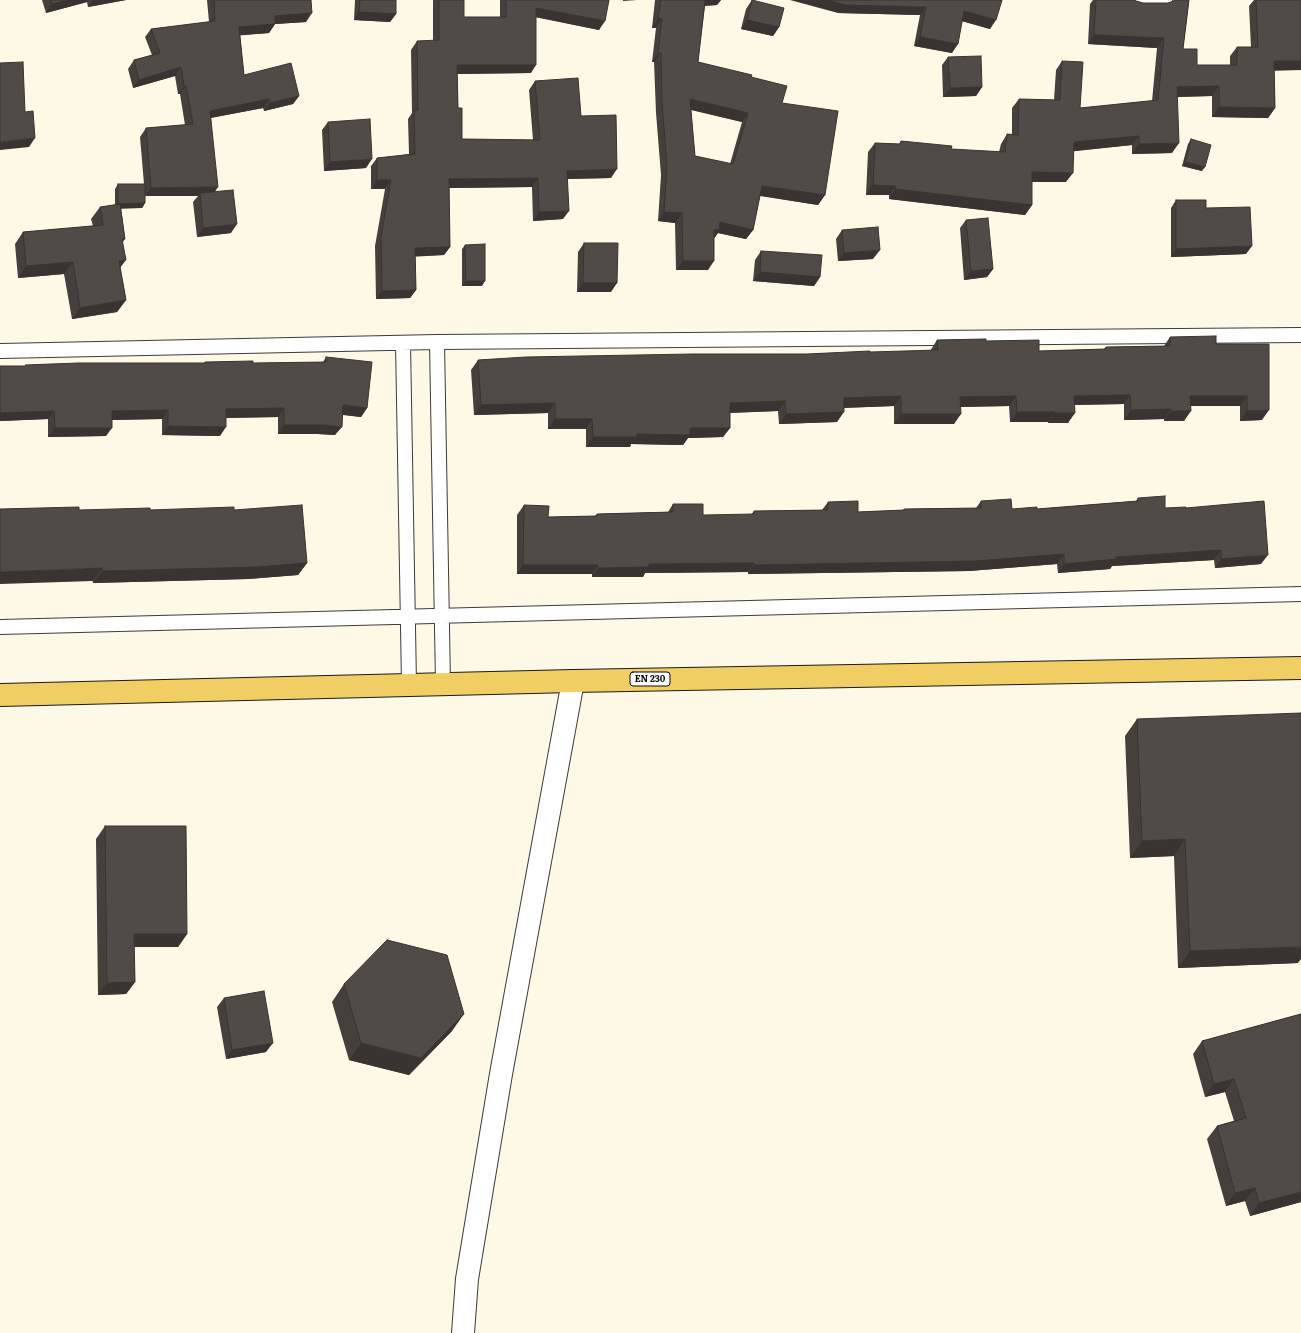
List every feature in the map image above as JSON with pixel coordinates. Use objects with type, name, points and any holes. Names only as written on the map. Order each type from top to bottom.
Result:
[{"type":"main road","name":"EN 230","points":[[0,694],[573,680],[1301,668]]},
{"type":"street","points":[[1136,0],[1161,0]]},
{"type":"street","points":[[463,1333],[467,1279],[501,1074],[573,680]]},
{"type":"lane","points":[[0,351],[437,342],[1301,335]]},
{"type":"lane","points":[[437,342],[443,684]]},
{"type":"lane","points":[[403,343],[409,684]]},
{"type":"lane","points":[[0,627],[1301,594]]},
{"type":"building","points":[[51,0],[69,0],[52,4]]},
{"type":"building","points":[[214,0],[311,0],[312,13],[275,16],[275,24],[239,27],[244,75],[291,63],[299,96],[270,103],[269,99],[210,111],[218,187],[151,188],[146,128],[193,124],[181,67],[139,80],[134,60],[160,53],[151,29],[215,21]]},
{"type":"building","points":[[360,0],[396,0],[396,14],[359,12]]},
{"type":"building","points":[[439,0],[464,0],[464,17],[506,17],[506,0],[609,0],[605,21],[536,8],[536,65],[457,65],[458,108],[462,108],[462,139],[540,140],[535,81],[578,78],[581,116],[616,115],[617,169],[567,171],[569,211],[539,212],[538,178],[449,179],[450,247],[415,248],[416,290],[382,291],[381,237],[391,180],[377,180],[377,158],[415,154],[414,110],[418,110],[417,41],[439,40]]},
{"type":"building","points":[[661,0],[705,0],[698,62],[752,75],[751,77],[787,86],[782,103],[838,111],[825,195],[762,186],[753,230],[720,222],[719,230],[714,230],[714,261],[683,261],[682,213],[664,212],[667,166],[662,103],[661,53],[658,53],[662,19],[658,18]],"holes":[[[690,99],[748,113],[733,164],[695,156]]]},
{"type":"building","points":[[752,0],[784,8],[779,27],[747,20]]},
{"type":"building","points":[[828,0],[1002,0],[996,20],[964,11],[958,44],[920,37],[926,7],[845,5]]},
{"type":"building","points":[[1096,0],[1135,0],[1143,3],[1168,3],[1175,0],[1189,0],[1183,49],[1197,49],[1197,65],[1237,65],[1237,47],[1258,47],[1256,0],[1301,0],[1301,61],[1274,61],[1275,108],[1219,107],[1219,86],[1177,87],[1179,143],[1139,144],[1139,136],[1074,142],[1073,173],[1032,172],[1032,205],[895,189],[896,186],[873,185],[875,143],[900,144],[901,141],[952,146],[951,149],[1005,152],[1007,134],[1018,135],[1019,99],[1060,100],[1062,61],[1083,62],[1080,108],[1158,100],[1164,38],[1094,35]]},
{"type":"building","points":[[981,56],[982,87],[950,88],[948,57]]},
{"type":"building","points":[[23,62],[25,112],[33,111],[35,138],[0,142],[0,63]]},
{"type":"building","points":[[370,119],[372,159],[330,162],[328,122]]},
{"type":"building","points":[[1191,139],[1211,145],[1205,167],[1185,162]]},
{"type":"building","points":[[118,184],[145,184],[145,203],[118,204]]},
{"type":"building","points":[[233,190],[237,224],[203,228],[200,193]]},
{"type":"building","points":[[1176,200],[1206,200],[1206,208],[1250,207],[1252,246],[1176,249]]},
{"type":"building","points":[[120,204],[125,239],[122,239],[126,260],[119,261],[126,300],[80,308],[73,262],[26,266],[23,232],[103,225],[100,207]]},
{"type":"building","points":[[988,218],[993,269],[971,271],[966,220]]},
{"type":"building","points":[[878,227],[880,250],[844,253],[842,230]]},
{"type":"building","points":[[584,243],[618,243],[617,283],[583,283]]},
{"type":"building","points":[[485,244],[485,281],[466,281],[465,245]]},
{"type":"building","points":[[761,251],[822,255],[820,277],[760,272]]},
{"type":"building","points":[[1216,336],[1216,344],[1269,344],[1269,410],[1247,411],[1247,396],[1190,396],[1191,411],[1171,411],[1171,409],[1131,410],[1130,395],[1074,396],[1075,413],[1017,412],[1016,396],[960,397],[961,414],[901,414],[901,396],[844,398],[844,412],[786,414],[785,401],[730,403],[730,428],[690,428],[690,435],[637,434],[637,437],[593,437],[592,419],[555,419],[555,403],[481,405],[478,360],[526,357],[692,354],[807,354],[938,350],[937,340],[986,339],[986,341],[1039,340],[1039,351],[1106,349],[1106,347],[1170,346],[1170,337]]},
{"type":"building","points":[[326,357],[372,362],[367,408],[343,405],[342,427],[324,425],[284,425],[284,408],[226,409],[226,427],[168,426],[168,410],[112,411],[112,428],[55,428],[54,411],[0,413],[0,366],[78,363],[205,363],[253,361],[253,363],[326,362]]},
{"type":"building","points":[[1165,496],[1165,508],[1186,508],[1264,501],[1268,555],[1221,559],[1221,550],[1116,557],[1116,559],[1064,564],[1064,554],[976,561],[754,565],[754,563],[649,564],[649,567],[598,568],[598,565],[523,565],[524,505],[549,506],[548,517],[673,512],[673,504],[703,504],[703,515],[754,514],[754,511],[828,510],[828,502],[858,501],[858,512],[904,509],[981,508],[981,501],[1011,499],[1012,509],[1037,507],[1037,509],[1138,501],[1138,498]]},
{"type":"building","points":[[302,505],[307,563],[257,567],[102,571],[102,568],[0,572],[0,509],[79,507],[79,510],[150,508],[150,510],[234,507],[234,510]]},
{"type":"building","points":[[1301,713],[1301,947],[1190,951],[1185,839],[1142,841],[1137,719]]},
{"type":"building","points":[[105,826],[186,826],[187,934],[134,934],[135,982],[107,983]]},
{"type":"building","points":[[387,940],[447,955],[464,1014],[421,1058],[361,1043],[344,984]]},
{"type":"building","points":[[264,991],[273,1043],[232,1050],[224,998]]},
{"type":"building","points":[[1301,1014],[1301,1192],[1259,1203],[1255,1188],[1235,1193],[1217,1126],[1246,1118],[1234,1079],[1214,1084],[1202,1041]]}]
